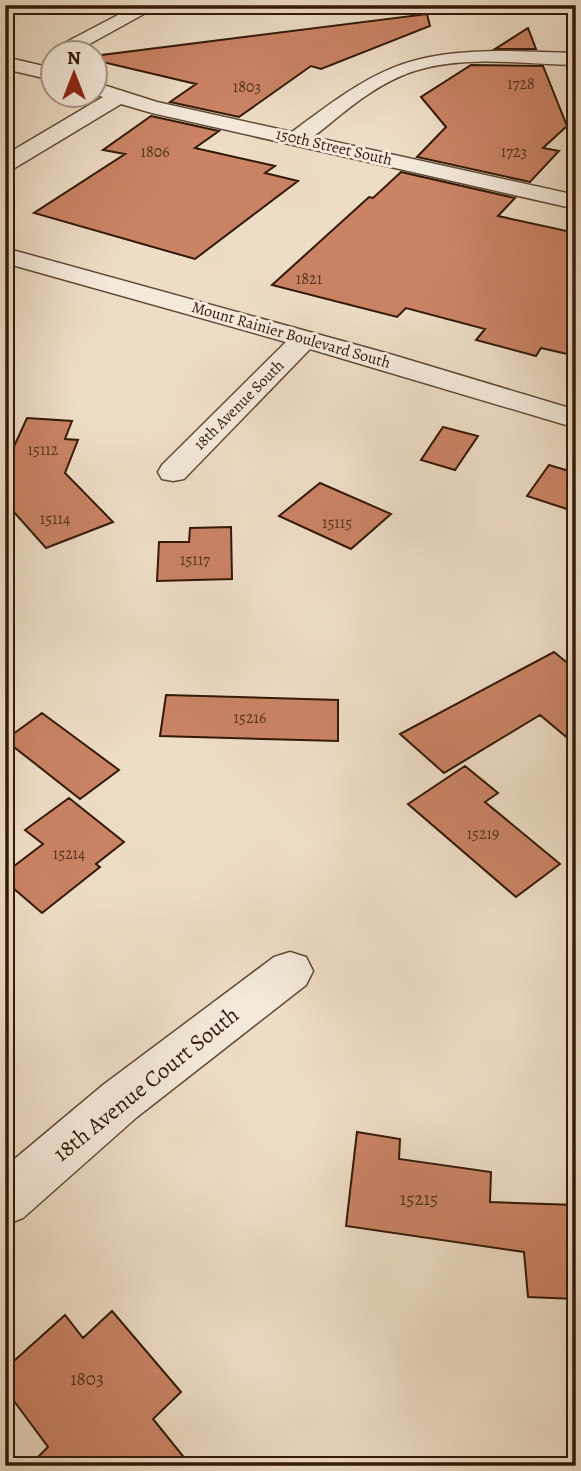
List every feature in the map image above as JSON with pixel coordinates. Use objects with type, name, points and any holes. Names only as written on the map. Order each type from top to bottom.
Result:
[{"type":"street","points":[[89,38],[151,5]]},
{"type":"street","points":[[296,139],[372,85],[407,67],[457,59],[576,59]]},
{"type":"street","points":[[5,63],[38,70]]},
{"type":"street","points":[[32,69],[38,66]]},
{"type":"street","name":"150th Street South","points":[[108,93],[576,202]]},
{"type":"street","points":[[5,164],[118,97]]},
{"type":"street","name":"Mount Rainier Boulevard South","points":[[5,255],[576,419]]},
{"type":"street","name":"18th Avenue South","points":[[173,472],[305,339]]},
{"type":"street","name":"18th Avenue Court South","points":[[5,1200],[120,1101],[290,971]]},
{"type":"building","points":[[427,14],[430,26],[321,69],[311,66],[239,117],[170,102],[196,84],[108,63],[108,54]]},
{"type":"building","points":[[528,28],[536,49],[495,49]]},
{"type":"building","points":[[471,65],[543,66],[567,126],[543,148],[559,151],[530,182],[417,157],[446,127],[421,97]]},
{"type":"building","points":[[151,116],[219,131],[195,148],[275,166],[265,173],[298,181],[195,259],[34,213],[125,154],[103,150]]},
{"type":"building","points":[[401,172],[515,198],[498,216],[576,233],[576,356],[541,348],[536,356],[476,340],[485,329],[406,308],[397,317],[272,285],[369,197],[373,198]]},
{"type":"building","points":[[27,418],[72,421],[65,439],[78,440],[65,473],[113,522],[46,548],[5,502],[5,466]]},
{"type":"building","points":[[443,427],[478,436],[455,470],[421,460]]},
{"type":"building","points":[[549,465],[576,473],[576,512],[527,496]]},
{"type":"building","points":[[320,483],[391,514],[351,549],[279,516]]},
{"type":"building","points":[[231,527],[232,579],[157,581],[159,542],[189,542],[190,528]]},
{"type":"building","points":[[554,652],[576,670],[576,745],[540,715],[444,773],[400,734]]},
{"type":"building","points":[[166,695],[338,700],[338,741],[160,736]]},
{"type":"building","points":[[42,713],[119,770],[80,799],[5,740]]},
{"type":"building","points":[[465,766],[498,793],[485,802],[560,864],[516,897],[408,804]]},
{"type":"building","points":[[69,798],[124,842],[96,864],[100,867],[42,913],[5,881],[5,873],[43,844],[25,830]]},
{"type":"building","points":[[357,1132],[400,1139],[399,1159],[491,1172],[490,1202],[576,1205],[576,1299],[528,1297],[524,1252],[346,1226]]},
{"type":"building","points":[[112,1311],[181,1392],[153,1419],[191,1466],[29,1466],[48,1447],[5,1389],[5,1369],[65,1315],[83,1338]]}]
